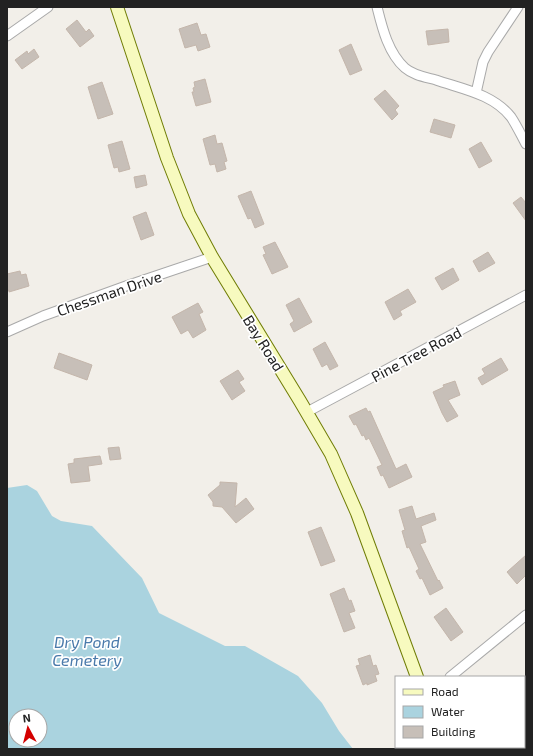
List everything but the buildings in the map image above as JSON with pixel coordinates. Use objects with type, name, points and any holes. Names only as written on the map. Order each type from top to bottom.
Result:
[{"type":"main road","name":"Bay Road","points":[[117,7],[173,176],[189,214],[212,257],[307,412],[343,478],[417,676]]},
{"type":"street","points":[[7,36],[48,7]]},
{"type":"street","points":[[377,7],[382,25],[391,47],[395,56],[404,68],[416,74],[493,100],[514,122],[526,144]]},
{"type":"street","points":[[476,93],[483,62],[518,7]]},
{"type":"street","name":"Chessman Drive","points":[[7,332],[64,309],[212,257]]},
{"type":"street","name":"Pine Tree Road","points":[[307,412],[526,296]]},
{"type":"street","points":[[451,676],[526,615]]},
{"type":"water","name":"Dry Pond Cemetery","points":[[27,485],[37,491],[52,516],[61,521],[92,526],[142,578],[159,613],[225,646],[245,646],[298,676],[322,703],[339,731],[353,749],[7,749],[7,488]]}]
